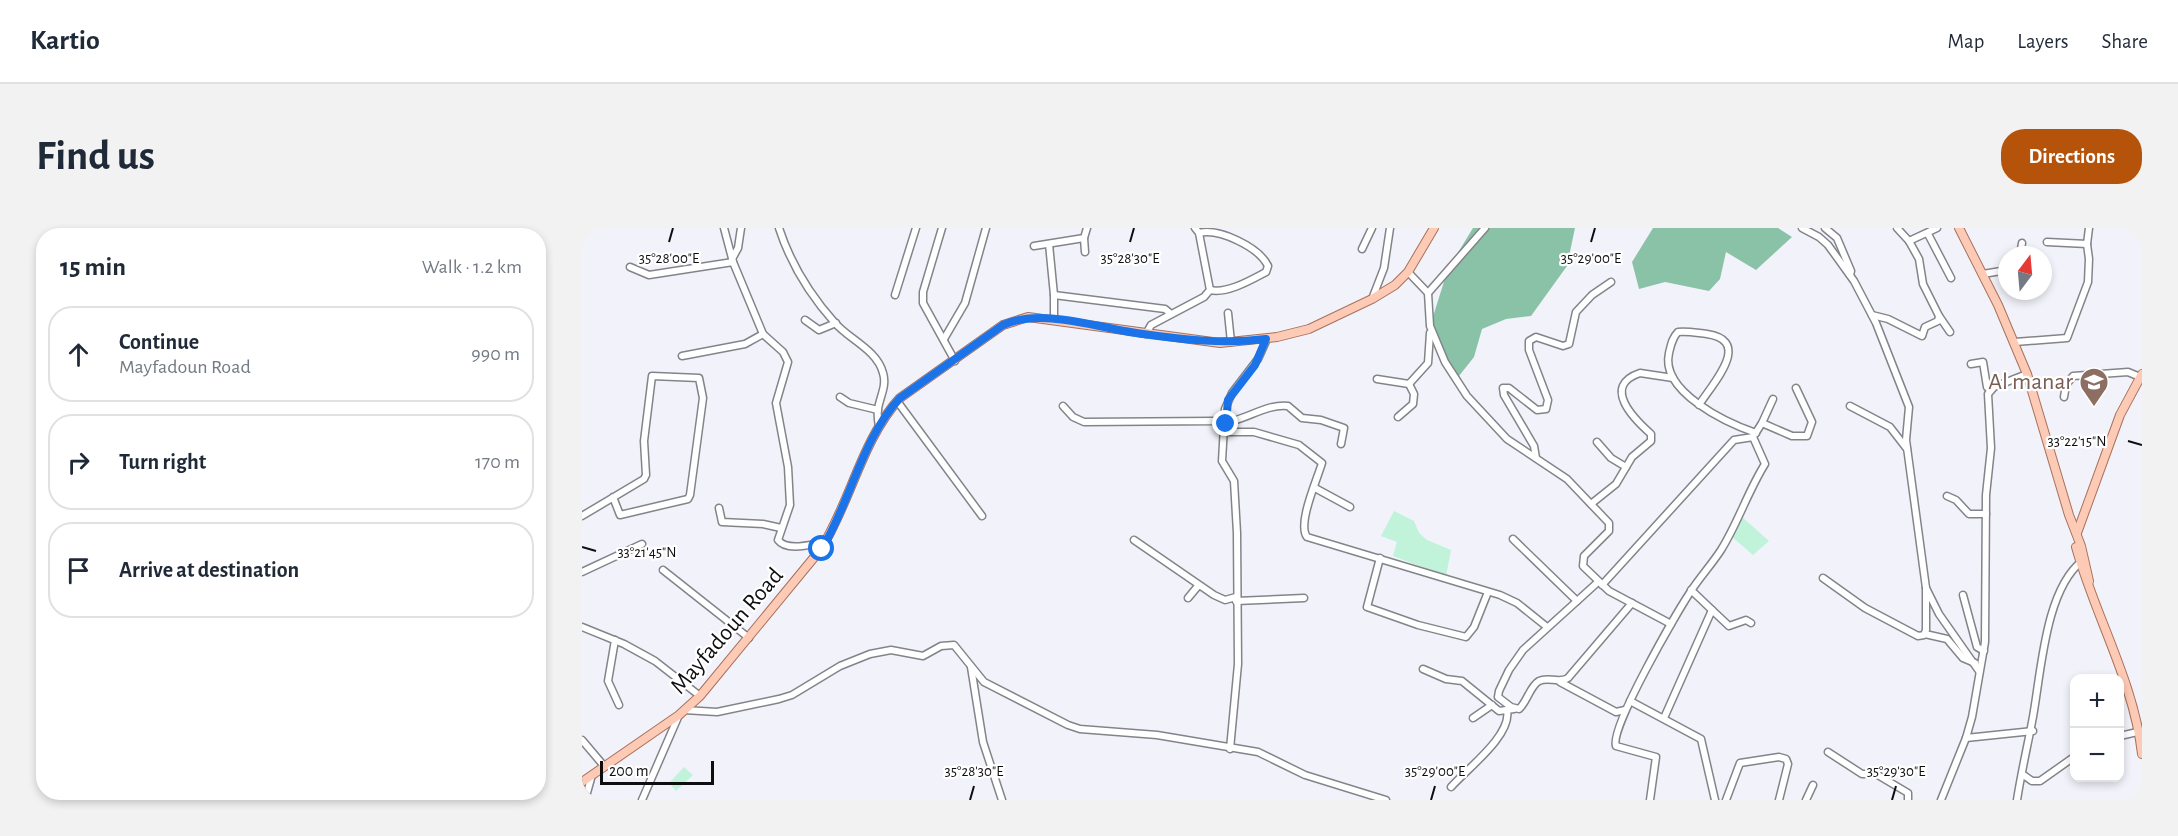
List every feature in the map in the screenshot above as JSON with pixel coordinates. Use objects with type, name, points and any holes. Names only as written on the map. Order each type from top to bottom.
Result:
[{"type":"main road","name":"Mayfadoun Road","points":[[582,782],[700,696],[749,638],[826,542],[879,428],[897,401],[1010,322],[1028,317],[1054,319],[1145,335],[1232,342],[1266,339],[1309,329],[1372,299],[1395,285],[1408,272],[1434,228]]},
{"type":"main road","points":[[1959,228],[2015,342],[2027,374],[2089,581],[2140,731],[2142,754]]},
{"type":"main road","points":[[2076,537],[2120,415],[2141,376]]},
{"type":"street","points":[[724,228],[733,260],[763,334],[783,352],[788,362],[776,403],[788,467],[790,505],[778,540],[782,544],[800,546],[826,542]]},
{"type":"street","points":[[733,260],[738,248],[741,228]]},
{"type":"street","points":[[779,228],[797,275],[836,323],[863,346],[880,365],[885,381],[878,410],[879,428]]},
{"type":"street","points":[[895,295],[916,228]]},
{"type":"street","points":[[942,228],[923,291],[923,303],[955,361]]},
{"type":"street","points":[[944,339],[965,303],[986,228]]},
{"type":"street","points":[[1085,252],[1084,238],[1087,228]]},
{"type":"street","points":[[1362,249],[1372,228]]},
{"type":"street","points":[[1372,299],[1384,268],[1390,228]]},
{"type":"street","points":[[1428,293],[1485,228]]},
{"type":"street","points":[[1802,228],[1824,241],[1850,275],[1872,315],[1909,407],[1908,450],[1926,588],[1925,634]]},
{"type":"street","points":[[1825,228],[1837,237],[1851,271],[1850,275]]},
{"type":"street","points":[[1898,228],[1909,241],[1919,259],[1919,270],[1925,289],[1950,332]]},
{"type":"street","points":[[1909,241],[1937,228]]},
{"type":"street","points":[[2015,342],[2067,338],[2088,282],[2089,228]]},
{"type":"street","points":[[1210,230],[1222,234],[1259,253],[1268,266],[1266,272],[1254,278],[1216,291],[1210,290],[1197,231],[1210,230]]},
{"type":"street","points":[[1928,234],[1952,278]]},
{"type":"street","points":[[1034,246],[1084,238]]},
{"type":"street","points":[[2047,242],[2087,244]]},
{"type":"street","points":[[1049,244],[1054,319]]},
{"type":"street","points":[[630,267],[649,275],[733,260]]},
{"type":"street","points":[[1408,272],[1428,293],[1431,352],[1428,363],[1409,384]]},
{"type":"street","points":[[1983,274],[1998,272]]},
{"type":"street","points":[[1536,458],[1534,446],[1504,395],[1503,388],[1509,388],[1537,410],[1546,409],[1548,400],[1528,350],[1528,341],[1536,338],[1563,345],[1569,344],[1576,312],[1592,295],[1611,282]]},
{"type":"street","points":[[1145,335],[1151,325],[1204,297],[1210,290]]},
{"type":"street","points":[[1054,295],[1165,309],[1171,314]]},
{"type":"street","points":[[1228,313],[1232,342]]},
{"type":"street","points":[[1872,315],[1888,319],[1922,336],[1925,327],[1938,321],[1939,316]]},
{"type":"street","points":[[805,320],[819,330],[836,323]]},
{"type":"street","points":[[1430,326],[1445,362],[1467,396],[1507,439],[1567,479],[1610,526],[1608,533],[1582,559],[1584,566],[1600,584],[1671,624]]},
{"type":"street","points":[[1650,800],[1656,757],[1614,745],[1625,710],[1691,590],[1721,550],[1764,464],[1754,435],[1724,422],[1699,405],[1673,378],[1668,359],[1672,340],[1678,332],[1719,336],[1726,340],[1729,347],[1727,361],[1699,405]]},
{"type":"street","points":[[682,356],[745,344],[763,334]]},
{"type":"street","points":[[1230,749],[1238,664],[1234,480],[1222,461],[1228,400],[1255,365],[1266,339]]},
{"type":"street","points":[[1941,800],[1966,738],[1984,651],[1986,514],[1991,448],[1988,399],[1990,390],[1987,387],[1983,362],[1971,364]]},
{"type":"street","points":[[1592,504],[1616,484],[1632,457],[1649,444],[1652,438],[1626,408],[1622,396],[1625,385],[1640,372],[1673,378]]},
{"type":"street","points":[[2064,397],[2066,385],[2073,376],[2128,372],[2141,376]]},
{"type":"street","points":[[1990,390],[2027,374]]},
{"type":"street","points":[[582,516],[613,497],[644,479],[646,475],[644,441],[652,376],[699,378],[703,398],[688,499],[620,515],[613,497]]},
{"type":"street","points":[[1377,380],[1409,384]]},
{"type":"street","points":[[1398,417],[1413,404],[1414,394],[1409,384]]},
{"type":"street","points":[[1762,423],[1792,436],[1807,436],[1812,422],[1796,388]]},
{"type":"street","points":[[840,397],[849,403],[878,410]]},
{"type":"street","points":[[1514,709],[1498,697],[1500,688],[1518,656],[1547,627],[1600,584],[1734,440],[1754,435],[1773,399]]},
{"type":"street","points":[[897,401],[982,516]]},
{"type":"street","points":[[1063,406],[1073,417],[1084,422],[1215,421],[1226,424],[1266,407],[1288,406],[1302,418],[1321,420],[1344,428],[1341,444]]},
{"type":"street","points":[[1850,406],[1890,427],[1908,450]]},
{"type":"street","points":[[1226,432],[1229,435],[1254,432],[1299,445],[1322,463],[1305,517],[1305,534],[1320,542],[1380,558],[1512,600],[1547,627]]},
{"type":"street","points":[[1597,442],[1611,458],[1626,467]]},
{"type":"street","points":[[1315,488],[1350,507]]},
{"type":"street","points":[[1947,496],[1956,500],[1969,514],[1986,514]]},
{"type":"street","points":[[718,508],[722,522],[763,524],[781,528]]},
{"type":"street","points":[[1513,538],[1577,601]]},
{"type":"street","points":[[1134,540],[1198,586],[1225,600],[1304,598]]},
{"type":"street","points":[[582,572],[642,544]]},
{"type":"street","points":[[1380,558],[1367,607],[1397,619],[1466,637],[1474,627],[1488,592]]},
{"type":"street","points":[[2019,800],[2047,630],[2057,601],[2083,560]]},
{"type":"street","points":[[663,570],[749,638]]},
{"type":"street","points":[[1823,578],[1892,624],[1914,635],[1925,634],[1947,639],[1963,658],[1975,663]]},
{"type":"street","points":[[1188,598],[1198,586]]},
{"type":"street","points":[[1926,588],[1945,623],[1979,671]]},
{"type":"street","points":[[1691,590],[1729,626],[1746,621],[1751,623]]},
{"type":"street","points":[[1963,595],[1977,647],[1984,651]]},
{"type":"street","points":[[1560,682],[1568,678],[1588,658],[1632,603]]},
{"type":"street","points":[[1664,718],[1712,610]]},
{"type":"street","points":[[582,627],[615,640],[662,666],[700,696]]},
{"type":"street","points":[[615,640],[608,681],[619,705]]},
{"type":"street","points":[[642,800],[681,712],[717,712],[779,699],[804,689],[849,662],[882,651],[898,650],[923,656],[941,646],[954,645],[971,667],[992,686],[1050,717],[1080,729],[1156,735],[1258,752],[1305,775],[1386,800]]},
{"type":"street","points":[[971,667],[983,742],[1002,800]]},
{"type":"street","points":[[1423,669],[1446,679],[1462,681],[1499,711],[1522,706],[1538,682],[1546,680],[1560,682],[1616,712],[1625,710]]},
{"type":"street","points":[[1630,701],[1664,718],[1702,742],[1715,800]]},
{"type":"street","points":[[1473,718],[1492,705]]},
{"type":"street","points":[[1451,787],[1499,738],[1508,724],[1507,711]]},
{"type":"street","points":[[1966,738],[2032,729]]},
{"type":"street","points":[[2124,735],[2140,731]]},
{"type":"street","points":[[582,740],[604,766]]},
{"type":"street","points":[[1828,752],[1862,774],[1876,774],[1908,793],[1908,800]]},
{"type":"street","points":[[1726,800],[1740,763],[1779,757],[1786,759],[1788,764],[1779,800]]},
{"type":"street","points":[[2024,778],[2043,780],[2070,760]]},
{"type":"street","points":[[585,800],[592,775]]},
{"type":"street","points":[[1806,800],[1813,785]]},
{"type":"green space","points":[[1473,228],[1575,228],[1567,266],[1531,316],[1506,319],[1482,329],[1474,357],[1455,381],[1430,326],[1448,269]]},
{"type":"green space","points":[[1653,228],[1778,228],[1792,237],[1756,270],[1726,252],[1720,279],[1709,291],[1665,282],[1639,289],[1632,262]]},
{"type":"green space","points":[[1394,511],[1414,521],[1419,533],[1427,540],[1451,550],[1446,576],[1393,556],[1397,542],[1381,536]]},
{"type":"green space","points":[[1742,517],[1769,541],[1753,555],[1732,537]]},
{"type":"green space","points":[[684,767],[693,775],[676,791],[669,783]]},
{"type":"place","name":"Al manar","points":[[2094,408]]},
{"type":"route","points":[[822,549],[891,407],[916,386],[955,361],[987,336],[1003,325],[1017,320],[1028,317],[1054,319],[1145,335],[1220,343],[1266,339],[1255,365],[1228,400],[1225,409],[1226,424]]}]
